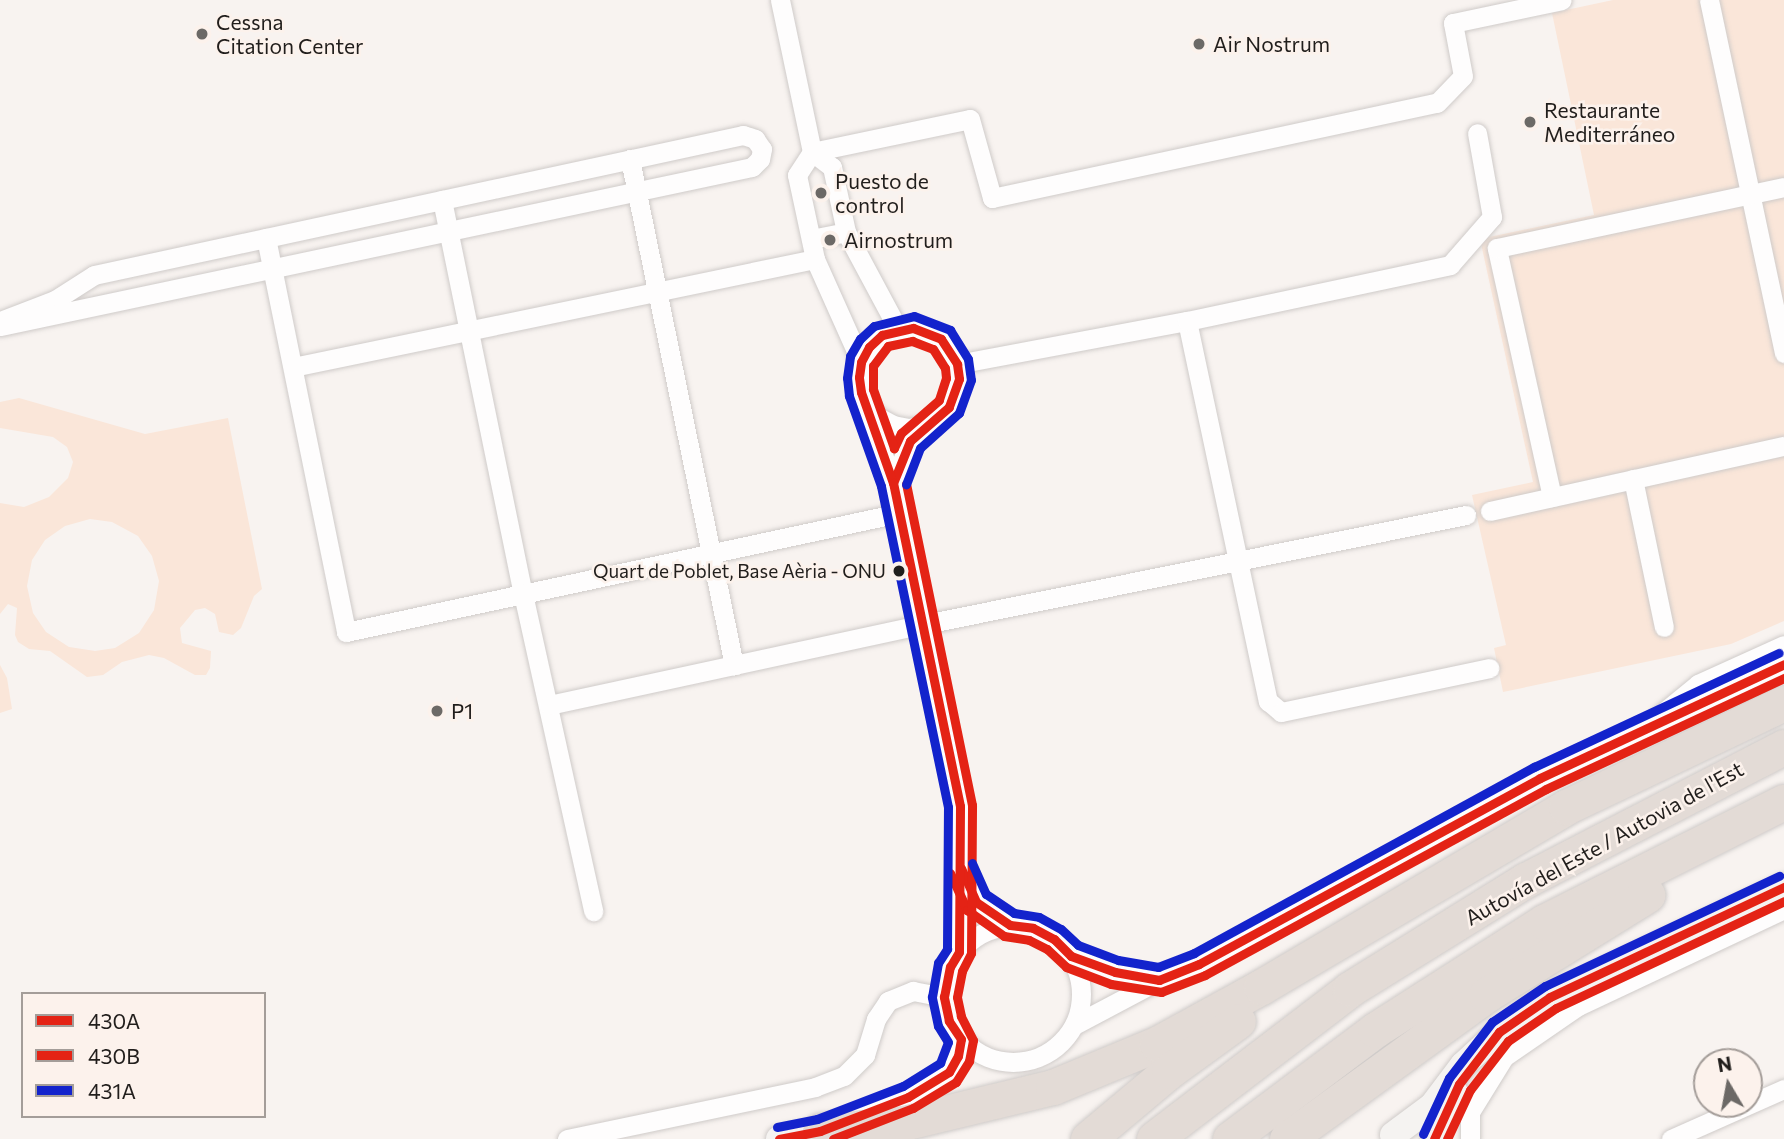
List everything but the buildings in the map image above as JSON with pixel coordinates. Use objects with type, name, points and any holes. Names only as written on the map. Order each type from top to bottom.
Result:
[{"type":"highway","points":[[820,1131],[902,1123],[1053,1087],[1157,1044],[1261,987],[1566,807],[1784,703]]},
{"type":"highway","name":"Autovía del Este / Autovia de l'Est","points":[[1154,1139],[1361,982],[1526,880],[1784,747]]},
{"type":"highway","name":"Autovía del Este / Autovia de l'Est","points":[[1230,1139],[1375,1030],[1544,922],[1784,802]]},
{"type":"highway","points":[[1287,1139],[1486,995],[1630,904],[1784,825]]},
{"type":"highway","points":[[1088,1139],[1169,1070],[1391,910]]},
{"type":"street","points":[[780,0],[813,152],[832,167],[846,232],[898,329]]},
{"type":"street","points":[[959,952],[960,806],[920,625],[893,484],[868,405],[861,392],[861,362],[815,259],[797,175],[813,152],[970,119],[992,198],[1437,103],[1463,76],[1453,23],[1562,0]]},
{"type":"street","points":[[1709,0],[1784,353]]},
{"type":"street","points":[[957,364],[1188,321],[1450,265],[1492,217],[1477,133]]},
{"type":"street","points":[[743,135],[755,139],[762,149],[760,159],[752,167],[100,305],[0,323],[55,300],[94,275],[743,135]]},
{"type":"street","points":[[630,159],[734,665]]},
{"type":"street","points":[[1552,497],[1497,248],[1784,187]]},
{"type":"street","points":[[442,200],[523,594],[593,911]]},
{"type":"street","points":[[811,239],[846,232]]},
{"type":"street","points":[[266,237],[346,632],[899,513]]},
{"type":"street","points":[[293,367],[815,259]]},
{"type":"street","points":[[94,275],[92,289],[100,305]]},
{"type":"street","points":[[1188,321],[1268,701],[1281,712],[1489,668]]},
{"type":"street","points":[[861,362],[869,347],[882,335],[898,329],[913,328],[941,339],[957,364],[959,379],[949,407],[909,440],[893,484]]},
{"type":"street","points":[[868,405],[878,417],[893,425],[909,428],[925,425]]},
{"type":"street","points":[[1490,511],[1784,446]]},
{"type":"street","points":[[1633,479],[1664,627]]},
{"type":"street","points":[[549,705],[920,625],[1466,515]]},
{"type":"street","points":[[1647,728],[1698,684],[1784,646]]},
{"type":"street","points":[[1074,1025],[1159,980],[1211,958],[1540,778],[1784,664]]},
{"type":"street","points":[[961,868],[976,902],[1010,925]]},
{"type":"street","points":[[1393,1138],[1432,1106],[1463,1065],[1499,1032],[1550,997],[1784,887]]},
{"type":"street","points":[[1469,1139],[1470,1112],[1504,1057],[1578,1006],[1784,909]]},
{"type":"street","points":[[1071,956],[1082,990],[1074,1025],[1061,1043],[1043,1056],[1021,1062],[999,1062],[978,1054],[961,1039],[949,1021],[944,998],[950,967],[959,952],[973,938],[991,929],[1010,925],[1034,928],[1054,939],[1071,956],[1115,972],[1159,980]]},
{"type":"street","points":[[567,1139],[815,1087],[844,1076],[865,1055],[876,1019],[888,1001],[913,991],[944,998]]},
{"type":"street","points":[[1434,1139],[1459,1084],[1499,1032]]},
{"type":"street","points":[[779,1139],[820,1131],[932,1085],[949,1072],[958,1056],[961,1039]]},
{"type":"street","points":[[1671,1139],[1784,1089]]},
{"type":"shaded area","points":[[1613,0],[1784,0],[1784,621],[1731,644],[1503,692],[1494,648],[1506,645],[1472,495],[1533,482],[1480,239],[1594,215],[1552,13]]},
{"type":"shaded area","points":[[19,398],[145,434],[228,418],[262,589],[254,596],[241,628],[233,635],[219,632],[215,614],[205,608],[195,610],[180,628],[182,643],[211,651],[210,668],[206,675],[195,675],[164,658],[149,655],[122,662],[103,675],[87,677],[50,651],[29,649],[18,642],[15,635],[17,608],[8,604],[0,614],[0,503],[24,507],[49,497],[68,478],[73,462],[67,447],[53,437],[0,428],[0,402]],"holes":[[[90,519],[112,522],[138,536],[152,556],[159,581],[154,610],[139,633],[115,648],[95,651],[69,647],[46,632],[33,613],[27,586],[32,560],[45,540],[65,526]]]},
{"type":"shaded area","points":[[0,665],[7,678],[12,709],[0,713]]},
{"type":"transit line","name":"431A","points":[[777,1127],[817,1119],[903,1086],[940,1063],[948,1042],[938,1026],[932,997],[938,963],[947,949],[948,807],[881,486],[849,396],[847,378],[850,356],[860,339],[874,326],[914,316],[950,330],[968,359],[971,380],[959,413],[920,448],[906,484]]},
{"type":"transit line","name":"430A","points":[[913,328],[941,339],[957,364],[959,379],[949,407],[910,441],[893,483],[861,392],[859,377],[861,362],[869,347],[882,335],[913,328]]},
{"type":"transit line","name":"430B","points":[[912,341],[933,349],[945,368],[946,378],[939,400],[901,433],[894,448],[873,389],[873,366],[888,346],[912,341]]},
{"type":"transit line","name":"430A","points":[[779,1139],[820,1131],[908,1097],[949,1072],[958,1056],[961,1039],[949,1021],[944,997],[950,967],[959,952],[960,806],[893,483]]},
{"type":"transit line","name":"430B","points":[[833,1139],[913,1108],[956,1082],[969,1061],[973,1040],[961,1016],[957,997],[962,971],[971,953],[972,805],[906,484]]},
{"type":"transit line","name":"431A","points":[[972,863],[986,894],[1014,913],[1039,917],[1061,929],[1078,945],[1118,960],[1158,967],[1194,953],[1534,767],[1779,653]]},
{"type":"transit line","name":"430A","points":[[961,868],[976,902],[1010,925],[1033,928],[1054,939],[1071,956],[1115,972],[1159,980],[1199,964],[1540,778],[1784,664]]},
{"type":"transit line","name":"430B","points":[[950,873],[967,910],[1004,936],[1029,940],[1047,949],[1066,967],[1111,984],[1161,992],[1205,975],[1546,789],[1784,678]]},
{"type":"transit line","name":"431A","points":[[1423,1134],[1449,1078],[1492,1022],[1545,986],[1779,876]]},
{"type":"transit line","name":"430A","points":[[1434,1139],[1459,1084],[1499,1032],[1550,997],[1784,887]]},
{"type":"transit line","name":"430B","points":[[1447,1139],[1470,1090],[1508,1041],[1556,1008],[1784,901]]},
{"type":"place","name":"Cessna Citation Center","points":[[202,34]]},
{"type":"place","name":"Air Nostrum","points":[[1199,44]]},
{"type":"place","name":"Restaurante Mediterráneo","points":[[1530,122]]},
{"type":"place","name":"Puesto de control","points":[[821,193]]},
{"type":"place","name":"Airnostrum","points":[[830,240]]},
{"type":"place","name":"Quart de Poblet, Base Aèria - ONU","points":[[899,571]]},
{"type":"place","name":"P1","points":[[437,711]]}]
